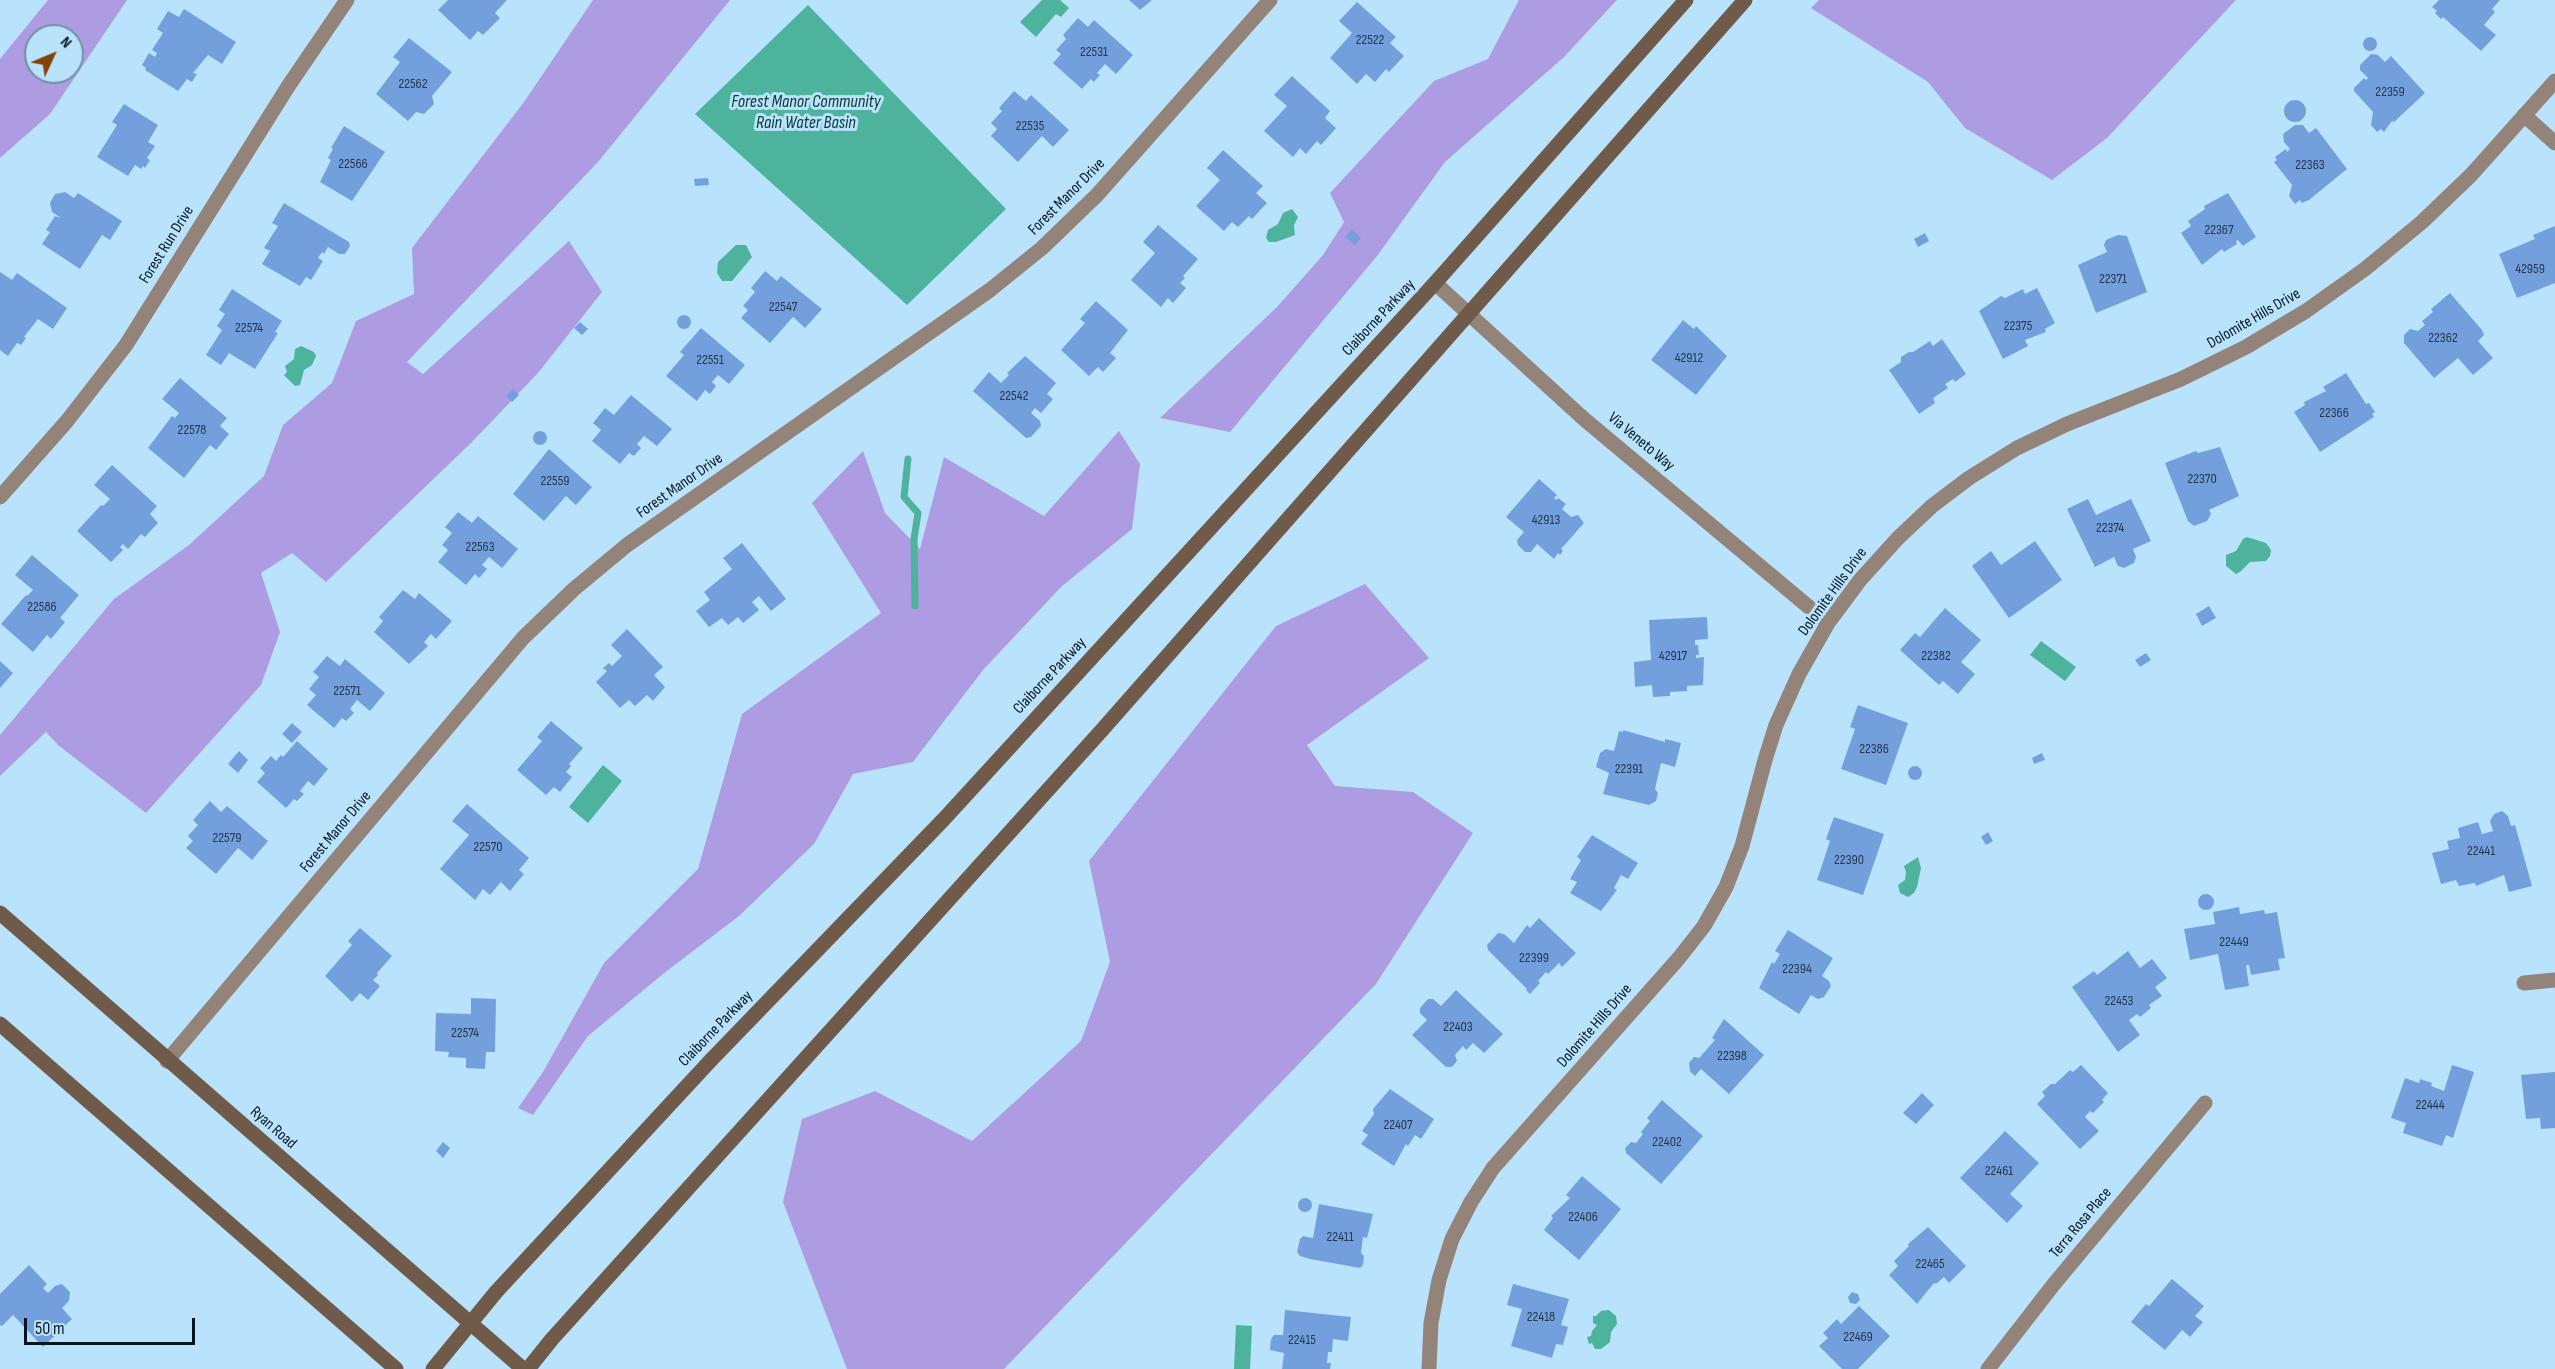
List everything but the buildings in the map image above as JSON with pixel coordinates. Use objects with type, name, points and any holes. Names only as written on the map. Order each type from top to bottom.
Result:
[{"type":"main road","name":"Claiborne Parkway","points":[[433,1369],[504,1283],[711,1060],[944,819],[1435,283],[1686,0]]},
{"type":"main road","points":[[528,1369],[560,1330],[1102,730],[1745,0]]},
{"type":"main road","name":"Ryan Road","points":[[0,913],[167,1061],[524,1369]]},
{"type":"main road","points":[[0,1024],[396,1369]]},
{"type":"street","name":"Forest Run Drive","points":[[0,497],[67,421],[126,345],[289,85],[346,0]]},
{"type":"street","name":"Forest Manor Drive","points":[[167,1061],[524,638],[574,589],[627,545],[982,296],[1042,248],[1097,195],[1270,0]]},
{"type":"street","name":"Dolomite Hills Drive","points":[[1429,1369],[1431,1323],[1439,1280],[1452,1239],[1471,1202],[1493,1168],[1704,926],[1726,887],[1742,846],[1759,778],[1776,725],[1799,674],[1828,623],[1860,580],[1898,538],[1932,506],[1969,478],[2017,448],[2067,424],[2181,379],[2246,347],[2306,311],[2365,269],[2422,222],[2471,175],[2555,81]]},
{"type":"street","points":[[2524,115],[2555,142]]},
{"type":"street","name":"Via Veneto Way","points":[[1435,283],[1584,418],[1828,623]]},
{"type":"street","points":[[2524,983],[2555,980]]},
{"type":"street","name":"Terra Rosa Place","points":[[1988,1369],[2054,1284],[2205,1103]]},
{"type":"shaded area","points":[[48,0],[127,0],[84,64],[84,24],[28,24]]},
{"type":"shaded area","points":[[593,0],[730,0],[598,162],[407,362],[423,374],[569,241],[602,292],[538,373],[471,443],[326,582],[292,553],[261,573],[280,632],[261,685],[146,813],[58,745],[46,732],[0,776],[0,735],[114,599],[189,545],[264,476],[283,425],[332,383],[356,321],[414,294],[412,248],[524,102]]},
{"type":"shaded area","points":[[1519,0],[1617,0],[1564,57],[1445,162],[1377,256],[1230,432],[1160,418],[1277,307],[1323,255],[1344,222],[1330,193],[1434,81],[1488,59]]},
{"type":"shaded area","points":[[1819,0],[2236,0],[2107,138],[2052,180],[1965,128],[1928,82],[1811,8]]},
{"type":"shaded area","points":[[24,30],[24,84],[70,84],[50,114],[0,158],[0,59]]},
{"type":"shaded area","points":[[1119,431],[1140,464],[1132,529],[1061,587],[983,670],[913,762],[853,774],[814,844],[739,916],[663,974],[588,1036],[533,1115],[518,1108],[543,1072],[604,963],[698,869],[742,714],[881,613],[812,503],[863,451],[885,513],[920,549],[944,457],[1044,516]]},
{"type":"shaded area","points":[[1365,584],[1429,658],[1307,745],[1335,786],[1413,792],[1473,833],[1376,984],[1004,1369],[847,1369],[783,1202],[802,1119],[875,1091],[972,1141],[1081,1041],[1110,962],[1089,861],[1276,626]]},
{"type":"water","points":[[1042,0],[1060,0],[1069,8],[1061,17],[1056,14],[1036,37],[1020,22]]},
{"type":"water","name":"Forest Manor Community Rain Water Basin","points":[[808,5],[1006,209],[907,305],[695,114]]},
{"type":"water","points":[[1292,209],[1298,217],[1294,225],[1295,235],[1276,242],[1269,242],[1266,238],[1268,230],[1278,224],[1283,213]]},
{"type":"water","points":[[736,245],[746,245],[752,257],[732,281],[722,281],[717,273],[718,262]]},
{"type":"water","points":[[301,346],[314,352],[316,356],[312,365],[304,370],[300,385],[295,386],[284,375],[287,372],[285,366],[294,359],[295,349]]},
{"type":"water","points":[[2247,537],[2266,543],[2271,550],[2270,556],[2266,561],[2250,562],[2236,574],[2226,566],[2226,555],[2236,551],[2243,539]]},
{"type":"water","points":[[2041,641],[2076,667],[2065,681],[2030,655]]},
{"type":"water","points":[[603,765],[622,781],[588,823],[569,807]]},
{"type":"water","points":[[1918,857],[1921,868],[1917,887],[1908,897],[1900,893],[1898,885],[1905,880],[1904,866]]},
{"type":"water","points":[[1609,1310],[1616,1316],[1617,1324],[1611,1332],[1610,1342],[1601,1349],[1595,1349],[1592,1343],[1589,1344],[1587,1337],[1591,1336],[1597,1325],[1593,1323],[1593,1316],[1601,1311]]},
{"type":"water","points":[[1236,1325],[1252,1326],[1250,1369],[1234,1369]]},
{"type":"waterway","points":[[908,459],[904,497],[918,513],[914,539],[915,606]]}]
